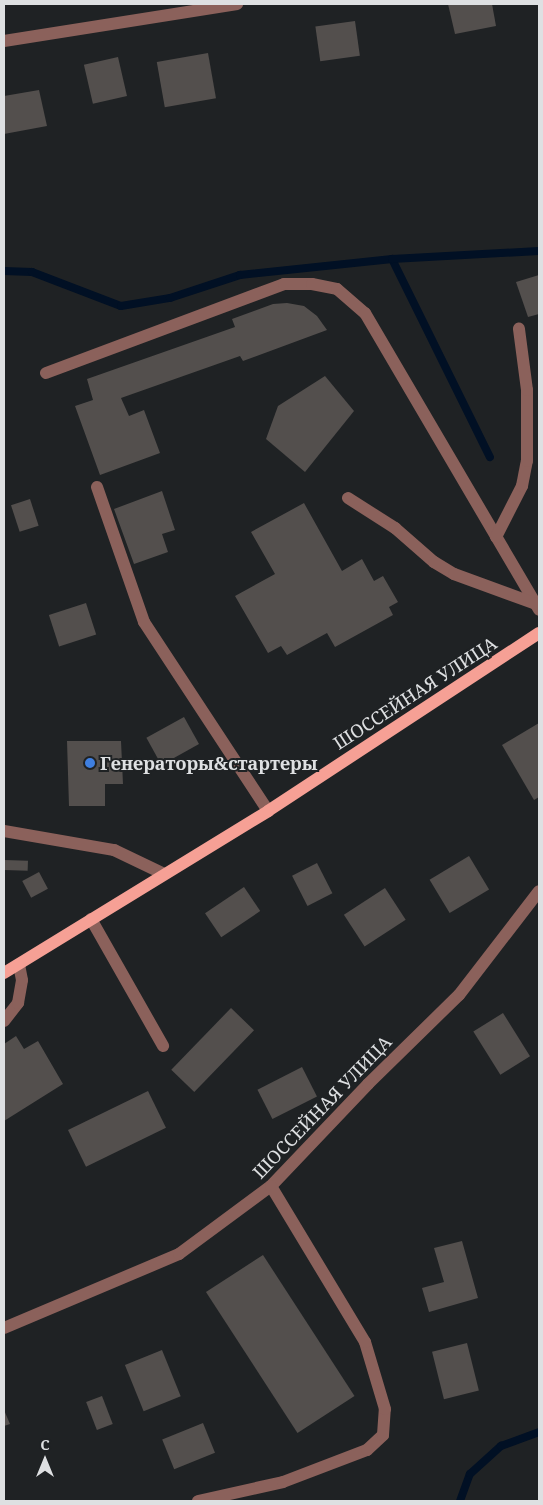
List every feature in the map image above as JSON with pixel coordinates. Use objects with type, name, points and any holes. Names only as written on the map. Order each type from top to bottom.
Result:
[{"type":"main road","name":"ШОССЕЙНАЯ УЛИЦА","points":[[4,973],[268,811],[539,633]]},
{"type":"street","points":[[4,41],[237,4]]},
{"type":"street","points":[[46,373],[284,284],[312,284],[337,289],[365,313],[537,607]]},
{"type":"street","points":[[496,537],[522,486],[527,461],[527,390],[519,329]]},
{"type":"street","points":[[96,487],[144,622],[268,811]]},
{"type":"street","points":[[348,498],[395,528],[454,574],[537,607]]},
{"type":"street","points":[[4,831],[114,850],[164,874]]},
{"type":"street","name":"ШОССЕЙНАЯ УЛИЦА","points":[[4,1328],[178,1254],[271,1186],[368,1084],[458,995],[539,891]]},
{"type":"street","points":[[91,920],[163,1046]]},
{"type":"street","points":[[4,1021],[18,1003],[22,980],[20,964]]},
{"type":"street","points":[[198,1501],[283,1482],[367,1450],[383,1434],[385,1409],[365,1342],[271,1186]]},
{"type":"building","points":[[448,4],[492,4],[496,26],[455,34]]},
{"type":"building","points":[[355,21],[360,56],[320,61],[315,27]]},
{"type":"building","points":[[208,53],[216,98],[165,107],[157,62]]},
{"type":"building","points":[[118,57],[127,96],[93,104],[84,65]]},
{"type":"building","points":[[39,90],[47,126],[4,134],[4,96]]},
{"type":"building","points":[[539,275],[539,314],[528,317],[516,282]]},
{"type":"building","points":[[287,303],[304,306],[317,316],[327,330],[243,361],[240,356],[121,398],[129,416],[144,410],[160,453],[100,475],[75,406],[93,400],[87,379],[235,327],[232,319],[273,304]]},
{"type":"building","points":[[325,376],[354,411],[305,472],[266,439],[278,406]]},
{"type":"building","points":[[162,491],[175,530],[162,534],[168,552],[134,564],[114,509]]},
{"type":"building","points":[[30,499],[39,526],[20,532],[11,505]]},
{"type":"building","points":[[304,503],[342,571],[362,559],[374,581],[383,576],[398,602],[389,607],[393,615],[335,647],[327,633],[287,655],[281,646],[268,653],[235,596],[275,574],[251,532]]},
{"type":"building","points":[[86,603],[96,634],[59,646],[49,615]]},
{"type":"building","points":[[184,717],[199,744],[161,765],[146,738]]},
{"type":"building","points":[[539,723],[539,797],[534,800],[502,745]]},
{"type":"building","points":[[67,741],[121,741],[123,784],[105,784],[105,806],[69,806]]},
{"type":"building","points":[[469,856],[489,889],[450,913],[430,880]]},
{"type":"building","points":[[4,860],[28,861],[28,871],[4,870]]},
{"type":"building","points":[[317,863],[332,893],[307,906],[292,876]]},
{"type":"building","points":[[39,872],[48,889],[31,898],[22,881]]},
{"type":"building","points":[[244,887],[260,911],[221,937],[205,913]]},
{"type":"building","points":[[385,888],[406,920],[365,947],[344,915]]},
{"type":"building","points":[[231,1008],[254,1030],[194,1092],[171,1070]]},
{"type":"building","points":[[503,1013],[530,1056],[500,1075],[473,1032]]},
{"type":"building","points":[[16,1036],[24,1049],[38,1041],[63,1084],[4,1121],[4,1044]]},
{"type":"building","points":[[302,1067],[317,1096],[272,1119],[257,1090]]},
{"type":"building","points":[[148,1091],[166,1128],[86,1167],[68,1130]]},
{"type":"building","points":[[462,1241],[478,1298],[429,1312],[422,1288],[444,1282],[434,1248]]},
{"type":"building","points":[[263,1255],[354,1396],[297,1433],[206,1292]]},
{"type":"building","points":[[467,1343],[479,1391],[444,1399],[432,1352]]},
{"type":"building","points":[[162,1350],[181,1396],[144,1411],[125,1365]]},
{"type":"building","points":[[102,1396],[113,1424],[97,1430],[86,1402]]},
{"type":"building","points":[[4,1410],[10,1424],[4,1426]]},
{"type":"building","points":[[203,1423],[215,1453],[174,1469],[162,1439]]},
{"type":"waterway","points":[[4,271],[32,272],[121,306],[170,298],[240,275],[392,259],[539,251]]},
{"type":"waterway","points":[[392,259],[490,457]]},
{"type":"waterway","points":[[460,1501],[470,1474],[501,1446],[539,1432]]},
{"type":"place","name":"Генераторы&стартеры","points":[[90,763]]}]
